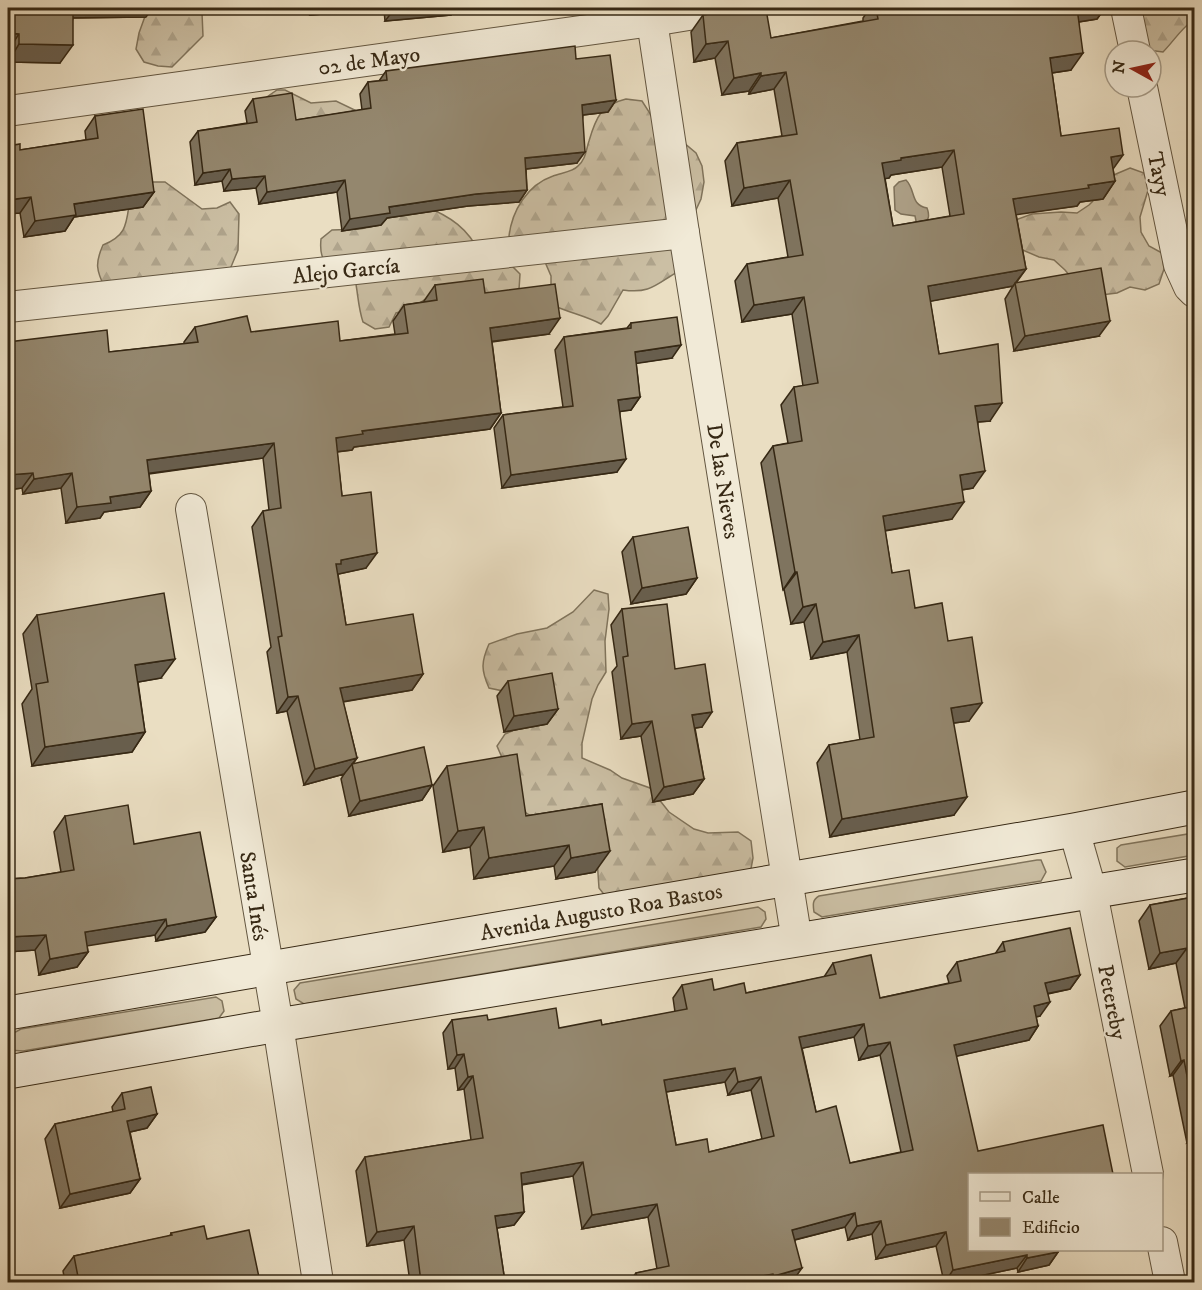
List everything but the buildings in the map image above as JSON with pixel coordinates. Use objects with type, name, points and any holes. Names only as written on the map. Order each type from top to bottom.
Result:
[{"type":"main road","name":"Avenida Augusto Roa Bastos","points":[[8,1013],[1074,830],[1194,807]]},
{"type":"main road","points":[[8,1072],[278,1025],[1194,875]]},
{"type":"street","name":"02 de Mayo","points":[[8,111],[731,8]]},
{"type":"street","points":[[1126,8],[1132,39]]},
{"type":"street","name":"De las Nieves","points":[[652,21],[797,941]]},
{"type":"street","name":"Tayy","points":[[1144,99],[1179,265],[1189,287],[1194,292]]},
{"type":"street","name":"Alejo García","points":[[8,307],[684,233]]},
{"type":"street","name":"Santa Inés","points":[[191,509],[278,1025],[318,1282]]},
{"type":"street","name":"Petereby","points":[[1074,830],[1092,892],[1148,1173]]},
{"type":"street","points":[[1163,1251],[1169,1282],[1164,1282]]},
{"type":"green space","points":[[148,8],[183,8],[189,12],[202,13],[203,36],[172,67],[144,62],[136,49]]},
{"type":"green space","points":[[1150,8],[1189,8],[1192,21],[1163,52],[1163,39],[1143,39],[1137,26],[1144,13]]},
{"type":"green space","points":[[277,90],[285,90],[311,103],[336,101],[363,114],[340,141],[261,106],[264,99]]},
{"type":"green space","points":[[626,99],[642,101],[656,129],[684,143],[696,153],[702,166],[704,182],[679,271],[647,289],[623,290],[601,324],[555,306],[551,292],[551,276],[545,262],[509,236],[513,217],[528,192],[544,180],[576,168],[584,157],[594,125],[601,113],[611,105]]},
{"type":"green space","points":[[1130,168],[1144,173],[1149,187],[1140,217],[1141,232],[1149,246],[1162,253],[1164,269],[1159,284],[1145,290],[1130,287],[1117,293],[1101,295],[1075,282],[1054,260],[1039,257],[1011,245],[1010,231],[1018,219],[1032,214],[1077,213],[1099,195],[1104,182]]},
{"type":"green space","points":[[150,182],[165,182],[202,209],[217,208],[230,202],[239,214],[238,250],[231,267],[222,279],[105,288],[98,266],[103,245],[121,232],[126,221],[130,199]]},
{"type":"green space","points":[[424,206],[458,224],[476,245],[480,254],[509,263],[520,274],[518,305],[437,291],[411,309],[396,313],[389,327],[375,329],[363,322],[355,279],[334,270],[325,262],[322,256],[321,239],[332,230],[375,226],[385,216]]},
{"type":"green space","points":[[594,590],[608,594],[606,672],[592,699],[582,743],[582,758],[622,778],[650,788],[669,812],[694,829],[708,833],[738,832],[751,841],[753,858],[750,874],[609,901],[599,888],[597,859],[526,813],[497,746],[505,734],[519,728],[503,691],[489,688],[483,671],[484,656],[489,644],[517,634],[547,628],[573,612]]},
{"type":"green space","points":[[1194,833],[1194,855],[1125,867],[1117,861],[1117,848],[1121,845]]},
{"type":"green space","points":[[1041,860],[1046,872],[1041,881],[822,917],[814,912],[814,901],[819,896]]},
{"type":"green space","points":[[758,907],[765,912],[766,919],[761,927],[304,1004],[296,999],[294,990],[300,983]]},
{"type":"green space","points":[[216,997],[222,1001],[224,1011],[219,1018],[23,1051],[8,1050],[8,1036],[21,1029]]},
{"type":"shaded area","points":[[906,180],[918,204],[927,208],[928,218],[922,226],[916,221],[915,216],[901,214],[895,210],[894,187]]}]
